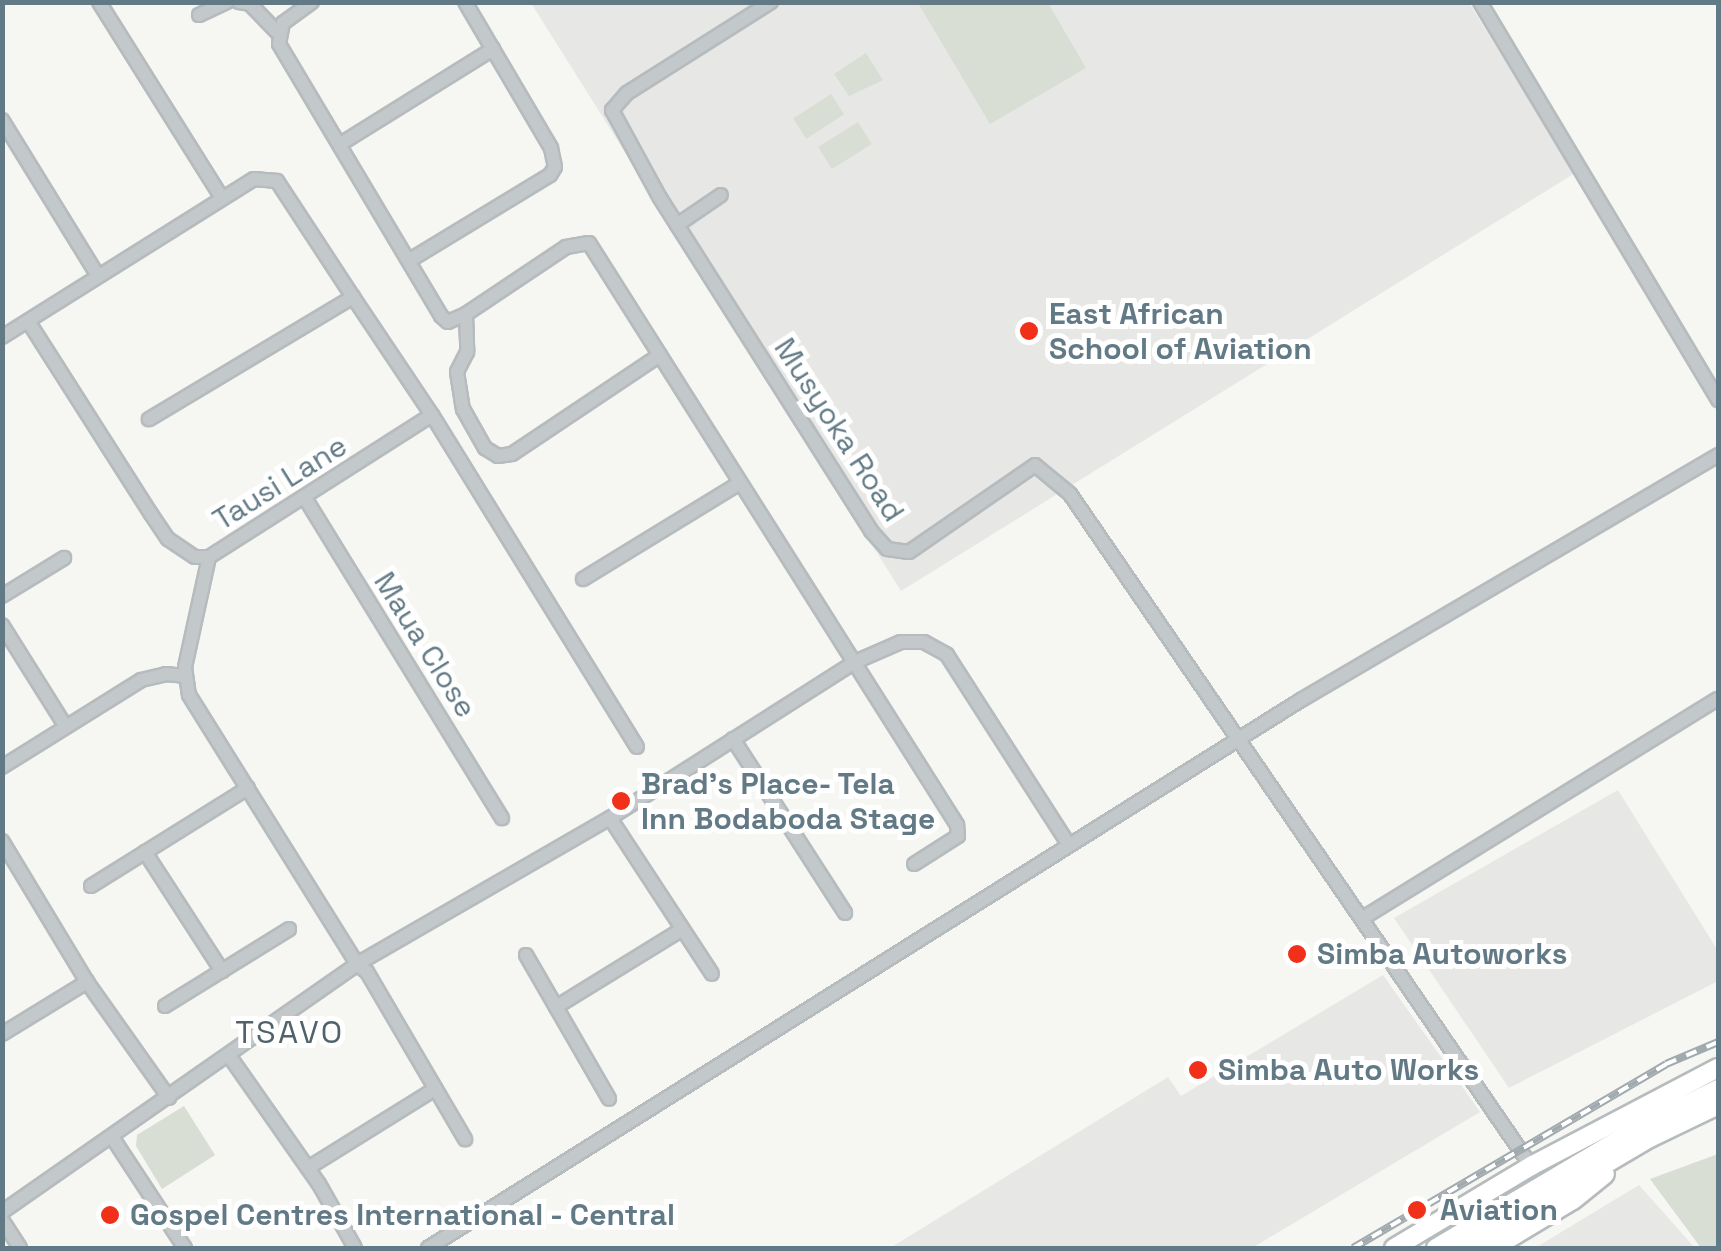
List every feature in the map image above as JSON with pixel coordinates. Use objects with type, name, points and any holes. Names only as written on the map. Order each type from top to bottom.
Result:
[{"type":"main road","points":[[1394,1248],[1531,1166],[1718,1068]]},
{"type":"main road","points":[[1436,1248],[1646,1124],[1718,1089]]},
{"type":"main road","points":[[1464,1248],[1614,1160],[1718,1105]]},
{"type":"main road","points":[[1493,1248],[1588,1189],[1614,1160]]},
{"type":"street","points":[[99,2],[222,198]]},
{"type":"street","points":[[199,15],[227,2]]},
{"type":"street","points":[[312,2],[283,23],[278,33],[279,44],[448,322],[566,247],[589,243],[959,832],[914,864]]},
{"type":"street","points":[[410,260],[550,175],[555,167],[551,148],[466,2]]},
{"type":"street","name":"Musyoka Road","points":[[771,2],[627,92],[612,110],[677,225],[871,532],[887,549],[900,554],[925,543],[1034,465],[1070,494],[1240,738]]},
{"type":"street","points":[[1480,2],[1718,400]]},
{"type":"street","points":[[246,3],[278,33]]},
{"type":"street","points":[[342,143],[493,49]]},
{"type":"street","points":[[2,120],[98,276]]},
{"type":"street","points":[[2,337],[254,179],[277,182],[286,190],[432,415],[637,747]]},
{"type":"street","points":[[677,225],[721,195]]},
{"type":"street","points":[[149,420],[353,297]]},
{"type":"street","points":[[466,314],[467,352],[458,372],[464,409],[484,448],[498,456],[512,454],[660,355]]},
{"type":"street","name":"Tausi Lane","points":[[28,321],[168,539],[196,558],[210,557],[432,415]]},
{"type":"street","points":[[428,1248],[831,994],[902,954],[1240,738],[1718,455]]},
{"type":"street","points":[[583,579],[738,484]]},
{"type":"street","name":"Maua Close","points":[[305,498],[502,818]]},
{"type":"street","points":[[210,557],[184,676],[189,695],[357,964],[381,994],[466,1139]]},
{"type":"street","points":[[2,596],[64,558]]},
{"type":"street","points":[[2,625],[66,726]]},
{"type":"street","points":[[20,1248],[2,1216],[357,964],[610,818],[855,662],[912,641],[936,646],[948,656],[1068,845]]},
{"type":"street","points":[[2,767],[141,680],[166,674],[184,676]]},
{"type":"street","points":[[1364,918],[1718,698]]},
{"type":"street","points":[[1240,738],[1531,1166]]},
{"type":"street","points":[[733,739],[845,913]]},
{"type":"street","points":[[91,886],[248,788]]},
{"type":"street","points":[[610,818],[712,974]]},
{"type":"street","points":[[2,840],[7,860],[168,1098]]},
{"type":"street","points":[[145,852],[222,971]]},
{"type":"street","points":[[165,1006],[290,929]]},
{"type":"street","points":[[556,1007],[681,930]]},
{"type":"street","points":[[526,955],[610,1099]]},
{"type":"street","points":[[2,1034],[87,982]]},
{"type":"street","points":[[230,1057],[308,1168],[354,1248]]},
{"type":"street","points":[[308,1168],[435,1089]]},
{"type":"street","points":[[112,1137],[184,1248]]},
{"type":"shaded area","name":"East African School of Aviation","points":[[531,3],[1469,3],[1575,173],[901,591]]},
{"type":"shaded area","points":[[918,3],[1048,3],[1086,68],[990,124]]},
{"type":"shaded area","points":[[866,53],[883,80],[849,96],[834,74]]},
{"type":"shaded area","points":[[831,94],[844,114],[806,139],[793,119]]},
{"type":"shaded area","points":[[858,122],[872,144],[832,169],[818,147]]},
{"type":"shaded area","points":[[1618,790],[1718,951],[1718,981],[1509,1088],[1394,918]]},
{"type":"shaded area","points":[[1383,975],[1480,1112],[1252,1248],[890,1248],[1168,1077],[1181,1096]]},
{"type":"shaded area","points":[[184,1106],[215,1155],[162,1189],[136,1146],[137,1135]]},
{"type":"shaded area","points":[[1718,1154],[1718,1248],[1701,1248],[1650,1179]]},
{"type":"shaded area","points":[[1639,1185],[1695,1248],[1535,1248]]},
{"type":"railway","points":[[1353,1248],[1666,1064],[1718,1042]]},
{"type":"place","name":"East African School of Aviation","points":[[1029,331]]},
{"type":"place","name":"Brad's Place- Tela Inn Bodaboda Stage","points":[[621,801]]},
{"type":"place","name":"Simba Autoworks","points":[[1297,954]]},
{"type":"place","name":"Simba Auto Works","points":[[1198,1070]]},
{"type":"place","name":"Aviation","points":[[1417,1210]]},
{"type":"place","name":"Gospel Centres International - Central","points":[[110,1215]]},
{"type":"district","name":"TSAVO","points":[[290,1032]]}]
